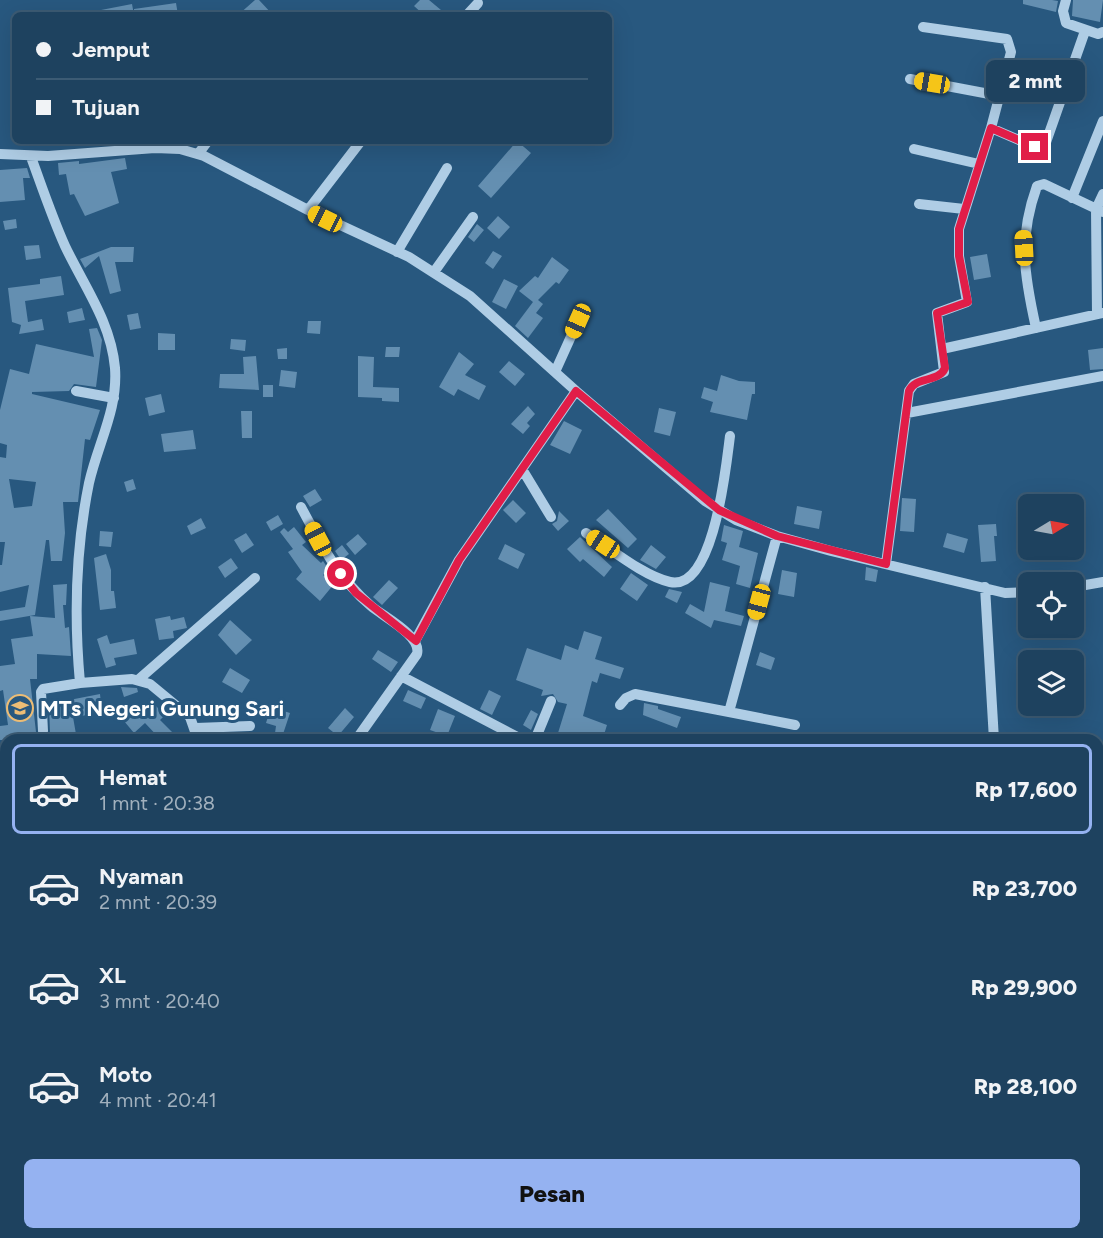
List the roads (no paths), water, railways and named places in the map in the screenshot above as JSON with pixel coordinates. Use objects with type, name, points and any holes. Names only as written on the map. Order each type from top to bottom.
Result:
[{"type":"street","points":[[1066,0],[1063,11],[1066,23],[1085,31],[1098,34],[1103,32]]},
{"type":"street","points":[[470,12],[477,3]]},
{"type":"street","points":[[886,564],[910,387],[944,372],[936,314],[968,302],[959,256],[959,229],[991,128],[1011,52],[1010,42],[1002,38],[923,27]]},
{"type":"street","points":[[991,128],[1035,147],[1045,145],[1085,31]]},
{"type":"street","points":[[910,79],[999,96]]},
{"type":"street","points":[[1072,198],[1103,122]]},
{"type":"street","points":[[198,154],[206,144]]},
{"type":"street","points":[[308,210],[359,144]]},
{"type":"street","points":[[0,154],[31,157],[135,145],[198,154],[397,252],[434,272],[470,296],[576,391],[719,510],[777,536],[1005,593],[1018,592]]},
{"type":"street","points":[[914,149],[979,164]]},
{"type":"street","points":[[31,157],[65,245],[105,324],[115,368],[114,398],[108,427],[90,480],[81,531],[78,583],[80,683]]},
{"type":"street","points":[[397,252],[447,168]]},
{"type":"street","points":[[1036,328],[1026,272],[1023,234],[1038,185],[1044,184],[1100,211]]},
{"type":"street","points":[[942,349],[1100,313],[1100,211],[1103,194]]},
{"type":"street","points":[[919,204],[964,209]]},
{"type":"street","points":[[434,272],[473,217]]},
{"type":"street","points":[[555,372],[578,321]]},
{"type":"street","points":[[907,413],[1103,376]]},
{"type":"street","points":[[76,391],[114,398]]},
{"type":"street","points":[[360,734],[417,654],[416,641],[459,560],[576,391]]},
{"type":"street","points":[[586,533],[654,577],[681,583],[694,576],[719,510],[730,436]]},
{"type":"street","points":[[522,469],[551,517]]},
{"type":"street","points":[[301,507],[327,555],[356,593],[416,641]]},
{"type":"street","points":[[729,712],[777,536]]},
{"type":"street","points":[[138,680],[255,578]]},
{"type":"street","points":[[1084,585],[1103,582]]},
{"type":"street","points":[[985,587],[994,734]]},
{"type":"street","points":[[401,676],[512,734]]},
{"type":"street","points":[[43,731],[41,693],[43,689],[80,683],[138,680],[155,687],[190,717],[197,734]]},
{"type":"street","points":[[620,705],[626,698],[635,694],[795,725]]},
{"type":"street","points":[[538,734],[551,701]]},
{"type":"street","points":[[196,728],[250,726]]},
{"type":"place","name":"MTs Negeri Gunung Sari","points":[[20,708]]}]
